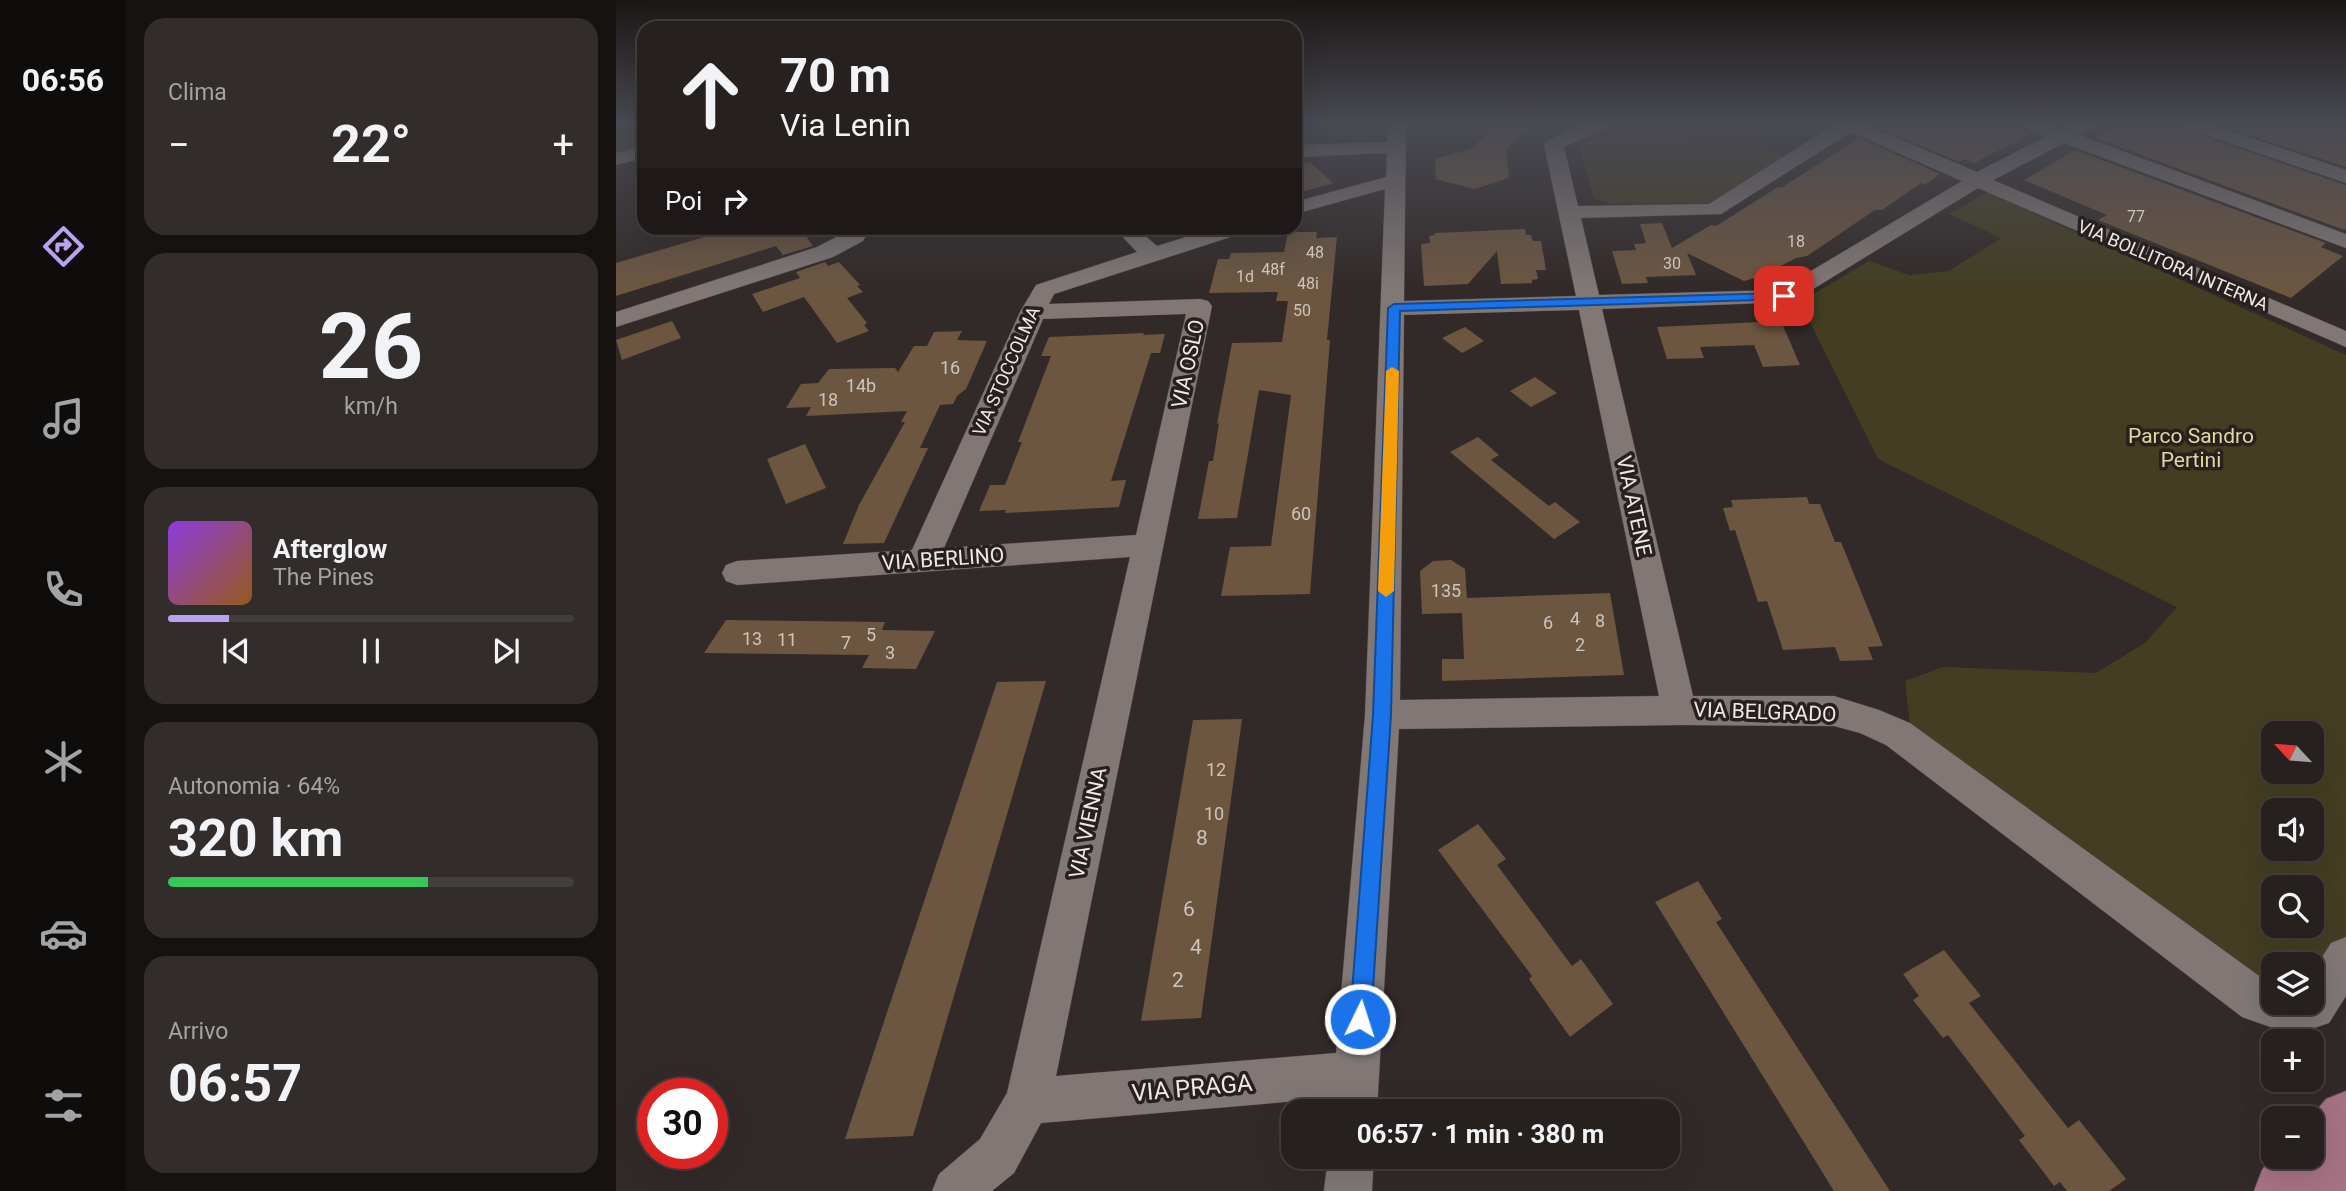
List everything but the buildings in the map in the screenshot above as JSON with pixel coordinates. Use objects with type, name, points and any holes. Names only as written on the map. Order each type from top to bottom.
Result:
[{"type":"main road","points":[[2283,1191],[2288,1181],[2341,1127]]},
{"type":"main road","points":[[2329,1191],[2341,1127]]},
{"type":"street","name":"VIA ATENE","points":[[1562,179],[1679,710]]},
{"type":"street","points":[[1570,212],[1714,210],[1763,179]]},
{"type":"street","name":"VIA BOLLITORA INTERNA","points":[[1974,179],[2346,340]]},
{"type":"street","points":[[1394,308],[1784,296],[1980,179]]},
{"type":"street","points":[[2178,179],[2346,241]]},
{"type":"street","points":[[1302,206],[1396,180]]},
{"type":"street","name":"VIA PRAGA","points":[[1028,1101],[1355,1093],[1382,715],[1396,180]]},
{"type":"street","points":[[616,320],[825,252],[856,235]]},
{"type":"street","points":[[1132,235],[1152,254]]},
{"type":"street","name":"VIA STOCCOLMA","points":[[923,560],[1044,290],[1213,235]]},
{"type":"street","name":"VIA OSLO","points":[[1032,312],[1200,306],[1148,545]]},
{"type":"street","name":"VIA BERLINO","points":[[737,573],[1148,545]]},
{"type":"street","name":"VIA VIENNA","points":[[956,1191],[997,1156],[1028,1101],[1148,545]]},
{"type":"street","name":"VIA BELGRADO","points":[[1382,715],[1679,710],[1834,711],[1867,720],[1898,734],[2257,1002],[2293,1014],[2314,1008],[2346,958]]},
{"type":"street","points":[[1348,1191],[1350,1169]]},
{"type":"green space","points":[[1588,179],[1751,179],[1709,203],[1611,204],[1594,199]]},
{"type":"green space","name":"Parco Sandro Pertini","points":[[1987,192],[2346,355],[2346,938],[2324,974],[2324,952],[2261,952],[2261,987],[1911,734],[1905,681],[1943,667],[2096,673],[2145,643],[2177,607],[1878,459],[1800,302],[1869,261],[1909,275],[1949,271],[2001,238],[1949,214]]},
{"type":"slow traffic","points":[[1386,591],[1392,371]]},
{"type":"route","points":[[1360,1019],[1382,715],[1394,308],[1784,296]]}]
